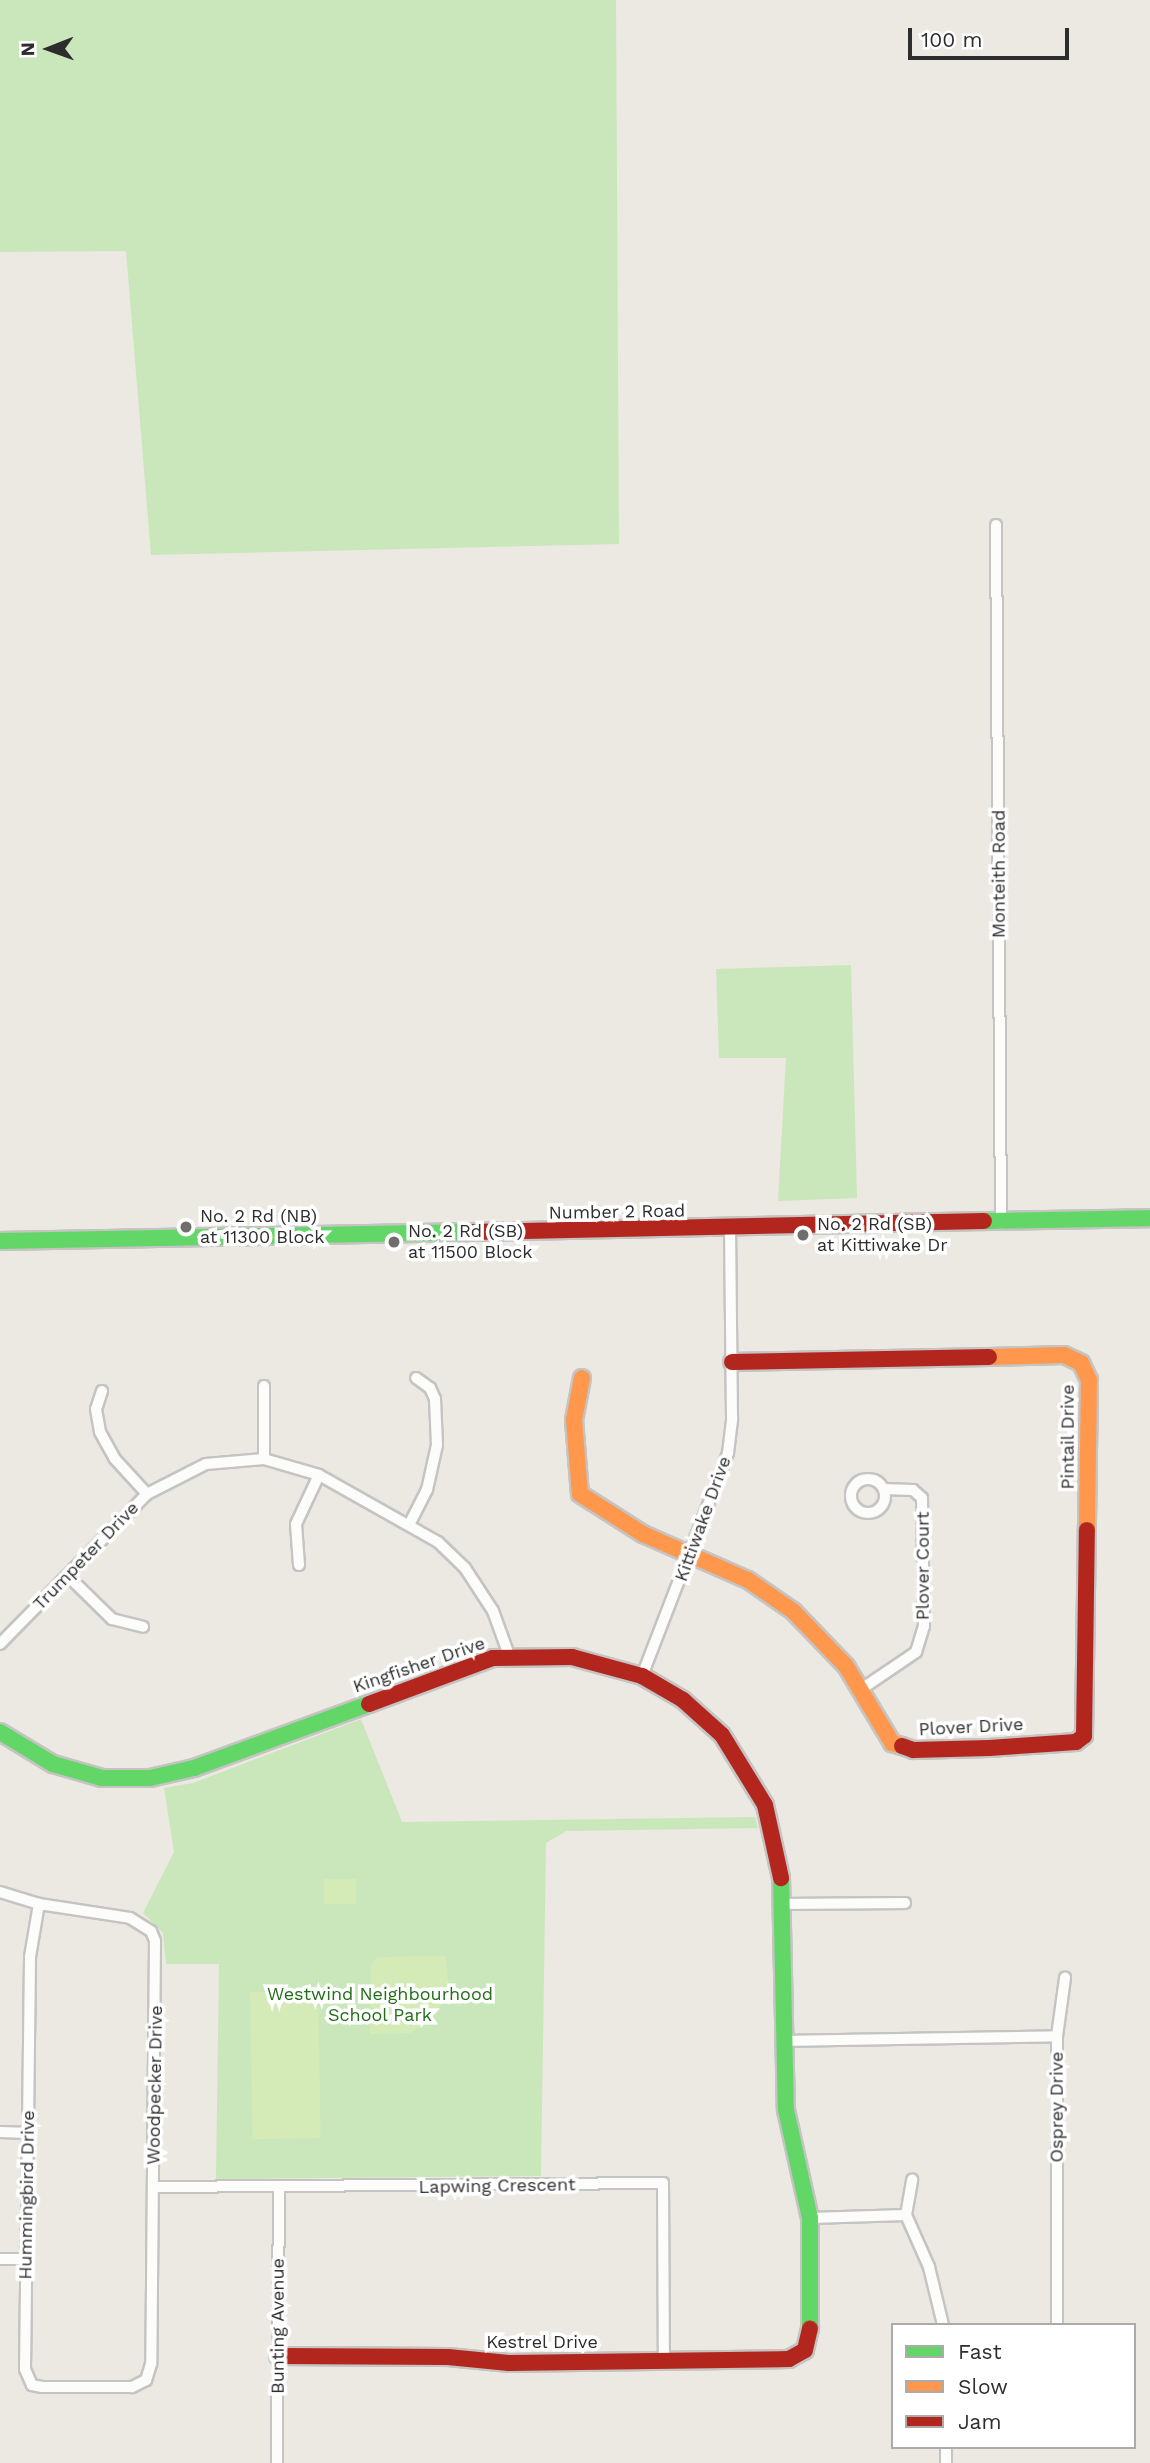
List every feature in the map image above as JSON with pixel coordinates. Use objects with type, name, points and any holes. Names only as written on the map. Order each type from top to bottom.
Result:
[{"type":"street","name":"Monteith Road","points":[[996,525],[1001,1224]]},
{"type":"street","name":"Number 2 Road","points":[[0,1241],[1001,1224],[1150,1218]]},
{"type":"street","name":"Kittiwake Drive","points":[[642,1676],[728,1453],[732,1362],[730,1229]]},
{"type":"street","name":"Pintail Drive","points":[[732,1362],[1064,1355],[1081,1363],[1089,1380],[1084,1736]]},
{"type":"street","points":[[410,1522],[427,1490],[437,1445],[435,1399],[430,1388],[416,1378]]},
{"type":"street","name":"Plover Drive","points":[[582,1378],[574,1420],[575,1475],[580,1494],[643,1534],[748,1580],[793,1611],[863,1688],[892,1743],[913,1750],[1065,1743],[1084,1736]]},
{"type":"street","points":[[264,1386],[264,1458]]},
{"type":"street","points":[[102,1391],[96,1409],[100,1432],[116,1459],[147,1494]]},
{"type":"street","name":"Trumpeter Drive","points":[[0,1644],[147,1494],[206,1464],[264,1458],[319,1475],[410,1522],[465,1568],[493,1611],[509,1656]]},
{"type":"street","points":[[299,1565],[296,1524],[319,1475]]},
{"type":"street","name":"Plover Court","points":[[863,1688],[916,1652],[924,1626],[922,1498],[913,1490],[884,1489]]},
{"type":"street","points":[[68,1576],[112,1619],[143,1627]]},
{"type":"street","name":"Kingfisher Drive","points":[[0,1732],[53,1764],[102,1778],[150,1778],[194,1768],[400,1689],[509,1656],[572,1657],[642,1676],[683,1700],[722,1735],[743,1765],[771,1824],[784,1904],[786,2110],[810,2218],[810,2335],[805,2350]]},
{"type":"street","name":"Woodpecker Drive","points":[[0,1892],[39,1904],[131,1918],[151,1931],[156,1950],[151,2364],[146,2380],[132,2387]]},
{"type":"street","points":[[784,1904],[905,1903]]},
{"type":"street","name":"Hummingbird Drive","points":[[39,1904],[30,1956],[25,2369],[29,2381],[42,2388],[132,2387]]},
{"type":"street","points":[[1057,2036],[1065,1978]]},
{"type":"street","name":"Osprey Drive","points":[[784,2041],[1057,2036],[1057,2323]]},
{"type":"street","points":[[0,2132],[29,2133]]},
{"type":"street","points":[[912,2180],[906,2215],[929,2267],[943,2323]]},
{"type":"street","name":"Lapwing Crescent","points":[[154,2187],[663,2183],[664,2360]]},
{"type":"street","name":"Bunting Avenue","points":[[278,2463],[279,2188]]},
{"type":"street","points":[[810,2218],[906,2215]]},
{"type":"street","points":[[0,2259],[26,2259]]},
{"type":"street","name":"Kestrel Drive","points":[[278,2356],[434,2357],[509,2363],[789,2358],[805,2350]]},
{"type":"green space","points":[[0,0],[616,0],[619,544],[151,555],[126,251],[0,252]]},
{"type":"green space","points":[[851,965],[857,1198],[778,1201],[786,1058],[719,1058],[716,969]]},
{"type":"green space","name":"Westwind Neighbourhood School Park","points":[[361,1719],[402,1822],[755,1817],[758,1828],[566,1831],[546,1843],[541,2176],[216,2179],[219,1964],[166,1964],[163,1933],[143,1913],[174,1852],[164,1788],[193,1783]]},
{"type":"green space","points":[[324,1879],[356,1879],[356,1904],[324,1904]]},
{"type":"green space","points":[[445,1956],[449,1988],[436,2014],[411,2033],[370,2034],[371,1964],[378,1957]]},
{"type":"green space","points":[[318,1991],[321,2138],[253,2139],[250,1992]]},
{"type":"traffic: fast","points":[[984,1221],[1150,1218]]},
{"type":"traffic: fast","points":[[0,1241],[473,1232]]},
{"type":"traffic: fast","points":[[0,1732],[53,1764],[102,1778],[150,1778],[194,1768],[369,1704]]},
{"type":"traffic: fast","points":[[781,1878],[786,2110],[810,2218],[810,2329]]},
{"type":"traffic: slow","points":[[989,1357],[1064,1355],[1081,1363],[1089,1380],[1087,1530]]},
{"type":"traffic: slow","points":[[582,1378],[574,1420],[580,1494],[643,1534],[748,1580],[793,1611],[846,1666],[892,1743],[902,1746]]},
{"type":"traffic: jam","points":[[473,1232],[984,1221]]},
{"type":"traffic: jam","points":[[732,1362],[989,1357]]},
{"type":"traffic: jam","points":[[902,1746],[913,1750],[989,1748],[1076,1742],[1084,1736],[1087,1530]]},
{"type":"traffic: jam","points":[[369,1704],[493,1658],[572,1657],[642,1676],[683,1700],[722,1735],[765,1805],[781,1878]]},
{"type":"traffic: jam","points":[[278,2356],[448,2357],[509,2363],[789,2359],[805,2350],[810,2329]]},
{"type":"place","name":"No. 2 Rd (NB) at 11300 Block","points":[[186,1227]]},
{"type":"place","name":"No. 2 Rd (SB) at Kittiwake Dr","points":[[803,1235]]},
{"type":"place","name":"No. 2 Rd (SB) at 11500 Block","points":[[394,1242]]}]
